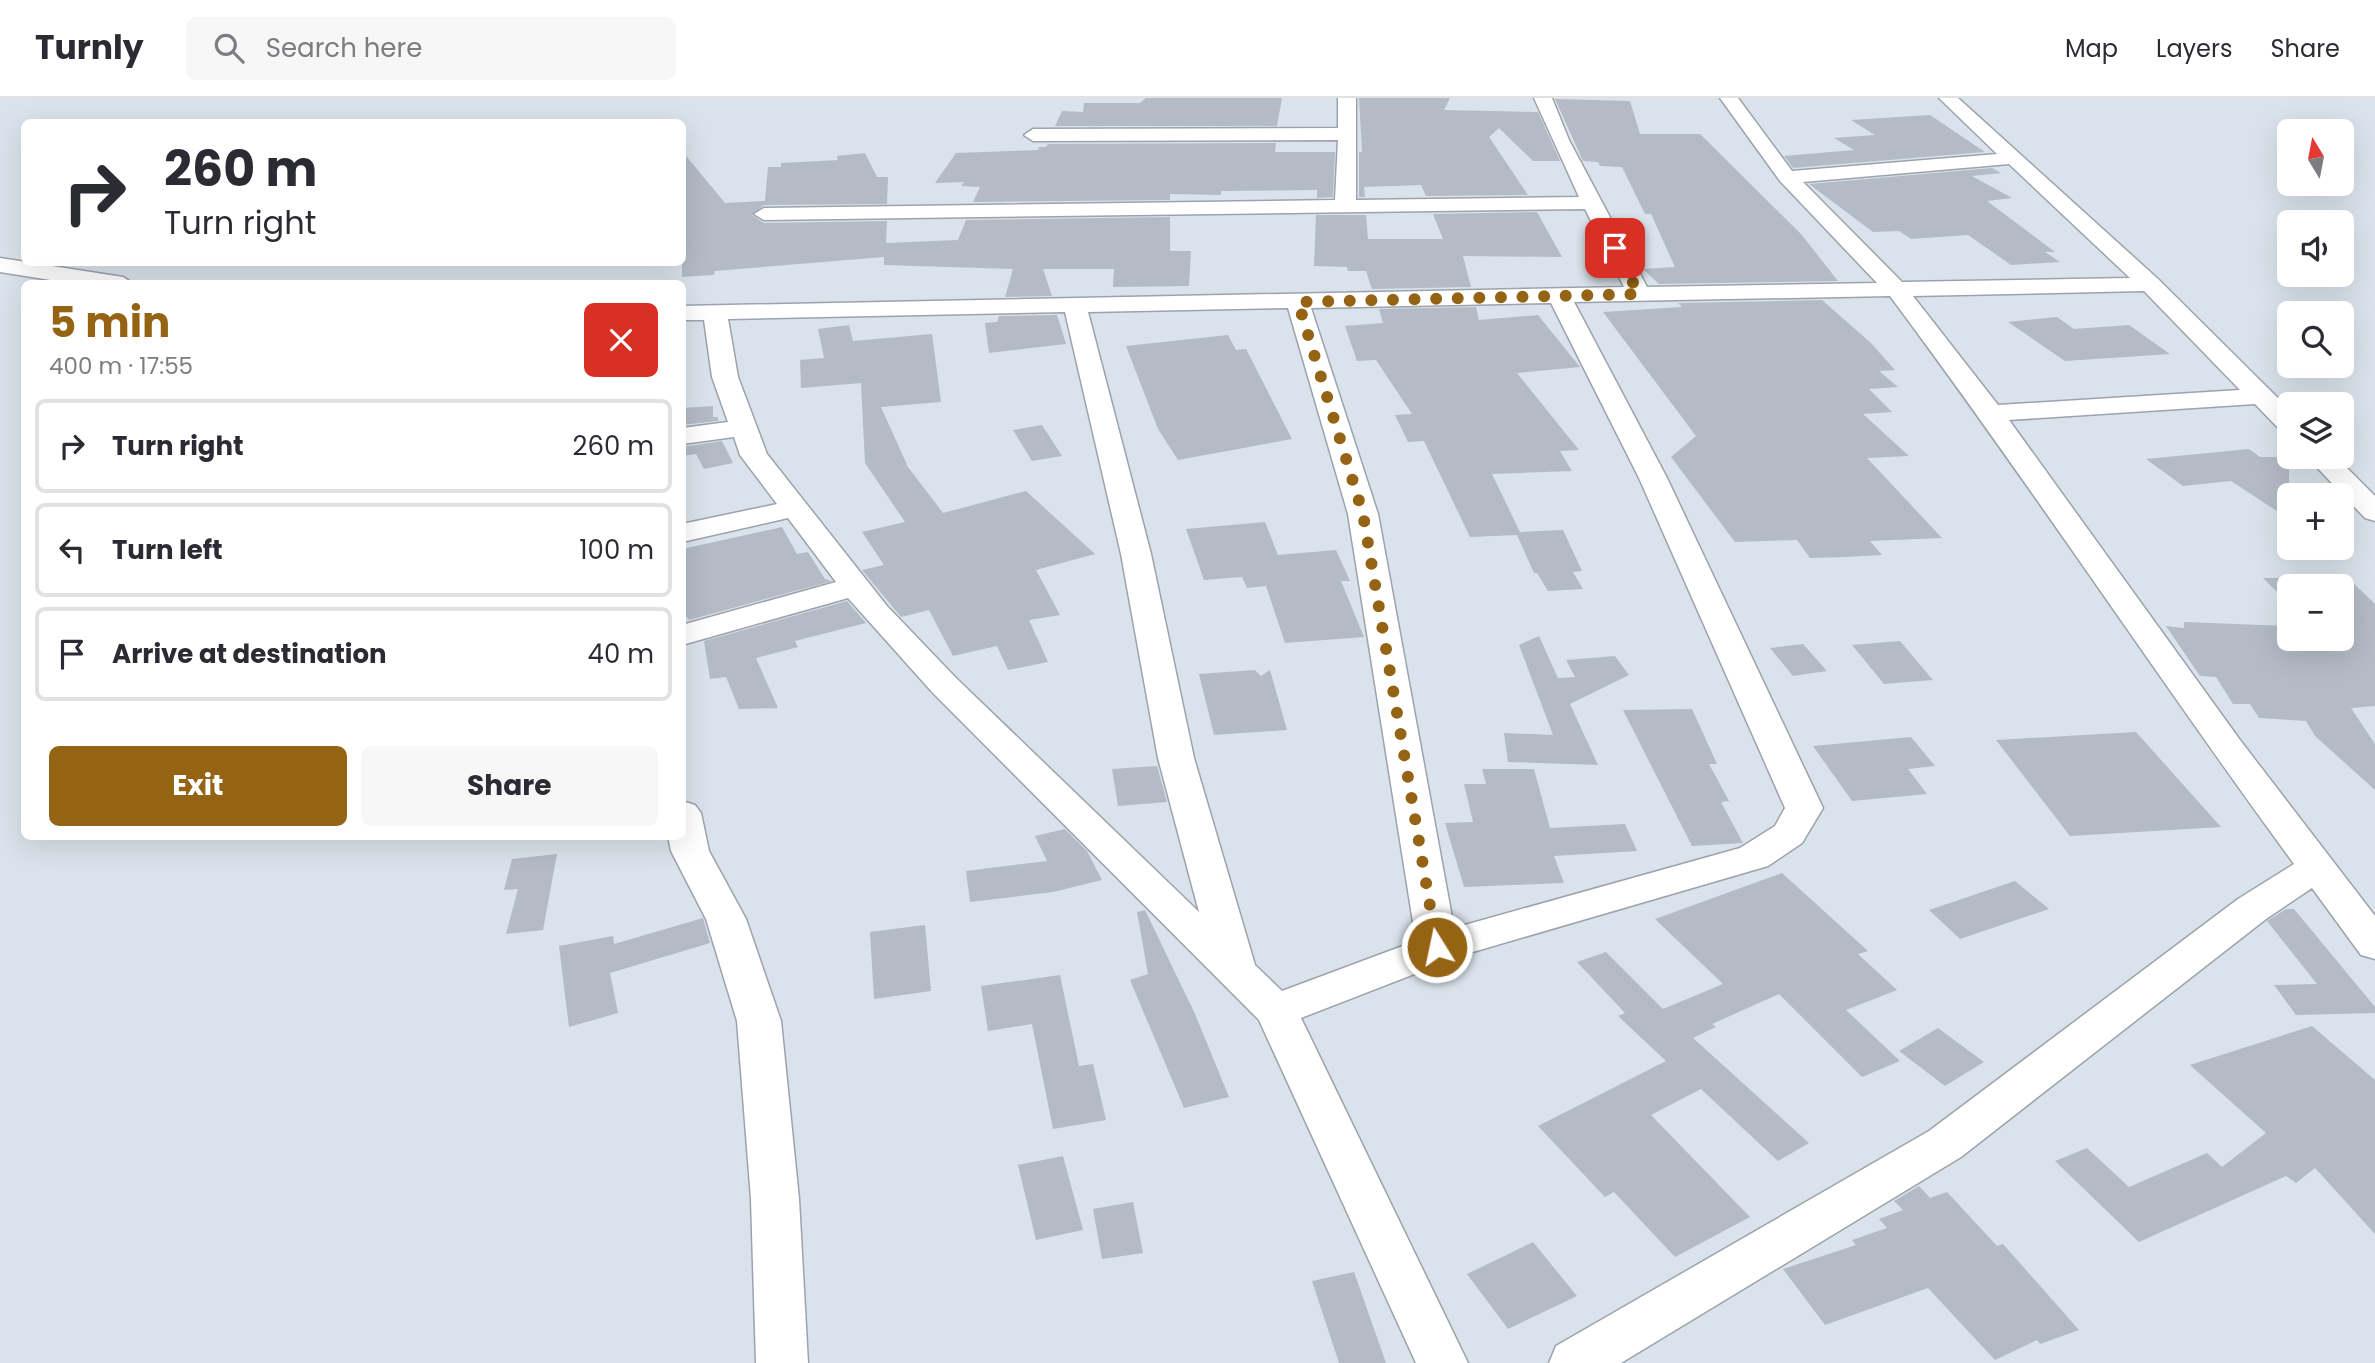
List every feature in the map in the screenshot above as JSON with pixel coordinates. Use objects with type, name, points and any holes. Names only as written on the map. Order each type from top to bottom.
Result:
[{"type":"street","points":[[1345,204],[1348,175],[1347,98]]},
{"type":"street","points":[[1543,98],[1591,203],[1639,294]]},
{"type":"street","points":[[1729,98],[1787,177],[1898,291],[1991,413],[2227,748],[2375,945]]},
{"type":"street","points":[[1948,98],[2150,284],[2277,412]]},
{"type":"street","points":[[1033,135],[1346,134]]},
{"type":"street","points":[[1787,177],[2013,158]]},
{"type":"street","points":[[764,214],[1345,204],[1591,203]]},
{"type":"street","points":[[0,265],[97,280]]},
{"type":"street","points":[[1442,1363],[1276,1010],[944,685],[876,613],[754,454],[699,314],[2150,284]]},
{"type":"street","points":[[1276,1010],[1336,983],[1437,947],[1754,857],[1789,834],[1804,808],[1654,478],[1560,298]]},
{"type":"street","points":[[1298,302],[1363,514],[1437,947]]},
{"type":"street","points":[[1074,305],[1136,554],[1176,758],[1235,970]]},
{"type":"street","points":[[1991,413],[2261,396]]},
{"type":"street","points":[[686,435],[744,428]]},
{"type":"street","points":[[2333,469],[2375,512]]},
{"type":"street","points":[[686,532],[796,508]]},
{"type":"street","points":[[686,634],[855,586]]},
{"type":"street","points":[[686,830],[691,851],[726,919],[760,1021],[775,1199],[782,1363]]},
{"type":"street","points":[[1575,1363],[1945,1144],[2252,909],[2315,868]]},
{"type":"building","points":[[1146,98],[1282,98],[1277,126],[1055,126],[1062,111],[1083,112],[1084,103],[1140,103]]},
{"type":"building","points":[[1359,98],[1450,98],[1444,110],[1538,112],[1560,161],[1533,161],[1499,128],[1489,137],[1528,195],[1426,196],[1421,185],[1364,187],[1365,197],[1359,197],[1359,152],[1362,152]]},
{"type":"building","points":[[1555,99],[1630,101],[1640,134],[1700,134],[1801,234],[1838,281],[1659,284],[1643,269],[1675,267],[1651,214],[1645,214],[1622,167],[1600,166],[1598,162],[1583,161]]},
{"type":"building","points":[[1930,115],[1985,152],[1793,168],[1784,156],[1854,150],[1834,138],[1875,135],[1851,120]]},
{"type":"building","points":[[1276,143],[1275,152],[1335,152],[1333,197],[1317,198],[1317,190],[1221,191],[1221,195],[1170,194],[1170,200],[973,202],[980,187],[961,186],[964,182],[935,183],[956,153],[1038,150],[1048,144]]},
{"type":"building","points":[[865,153],[877,177],[888,177],[887,204],[764,205],[752,215],[764,223],[887,221],[886,243],[958,240],[966,220],[1170,217],[1170,251],[1191,251],[1189,286],[1113,287],[1114,269],[1043,269],[1052,296],[1005,297],[1013,269],[884,265],[884,257],[715,271],[714,275],[682,277],[682,266],[686,266],[686,156],[725,203],[765,201],[768,167],[781,167],[781,163],[838,160],[837,156]]},
{"type":"building","points":[[1992,168],[2001,173],[1972,176],[2012,198],[1987,201],[2055,252],[2045,252],[2060,262],[2011,265],[1968,235],[1911,239],[1899,231],[1873,232],[1809,184]]},
{"type":"building","points":[[1537,212],[1562,257],[1463,256],[1471,287],[1372,289],[1366,271],[1348,271],[1347,267],[1314,266],[1316,215],[1366,215],[1368,239],[1443,239],[1433,214]]},
{"type":"building","points":[[1822,300],[1871,343],[1895,370],[1879,371],[1898,387],[1869,389],[1892,412],[1863,414],[1909,456],[1867,458],[1942,538],[1870,541],[1882,555],[1810,558],[1797,540],[1735,542],[1671,457],[1696,436],[1603,312],[1682,307],[1678,303]]},
{"type":"building","points":[[1476,307],[1479,320],[1538,315],[1580,367],[1517,373],[1579,450],[1560,451],[1572,471],[1492,474],[1520,532],[1563,530],[1582,571],[1573,572],[1583,589],[1548,591],[1537,573],[1534,573],[1517,535],[1470,537],[1424,441],[1408,442],[1395,415],[1412,414],[1376,360],[1357,361],[1345,326],[1383,323],[1379,309]]},
{"type":"building","points":[[1057,315],[1066,344],[989,353],[985,323],[997,322],[999,316]]},
{"type":"building","points":[[2057,317],[2074,329],[2129,325],[2170,354],[2065,361],[2008,322]]},
{"type":"building","points":[[849,325],[853,341],[932,334],[941,402],[881,407],[908,467],[943,513],[1026,491],[1095,554],[1036,570],[1060,615],[1029,620],[1048,662],[1008,670],[997,646],[953,656],[929,610],[901,617],[862,570],[884,565],[862,532],[905,522],[865,463],[861,383],[801,388],[800,360],[824,358],[818,329]]},
{"type":"building","points":[[1228,335],[1236,350],[1246,349],[1292,439],[1178,460],[1158,429],[1126,346]]},
{"type":"building","points":[[713,406],[713,417],[718,417],[718,421],[686,425],[686,408]]},
{"type":"building","points":[[1042,425],[1062,456],[1032,461],[1013,430]]},
{"type":"building","points":[[722,441],[733,463],[704,469],[696,454],[686,455],[686,446]]},
{"type":"building","points":[[2249,449],[2260,457],[2277,457],[2277,469],[2289,469],[2289,483],[2277,483],[2277,511],[2231,481],[2183,486],[2146,459]]},
{"type":"building","points":[[1265,522],[1278,555],[1336,550],[1350,581],[1341,581],[1364,637],[1285,643],[1266,586],[1247,588],[1242,577],[1204,580],[1186,529]]},
{"type":"building","points":[[782,527],[797,554],[808,552],[825,579],[832,581],[689,620],[686,616],[686,548]]},
{"type":"building","points":[[2263,578],[2277,578],[2277,592]]},
{"type":"building","points":[[2354,584],[2375,604],[2375,706],[2351,708],[2375,744],[2375,790],[2315,736],[2306,721],[2259,718],[2250,704],[2233,704],[2216,677],[2200,676],[2166,626],[2184,628],[2184,622],[2277,626],[2277,651],[2354,651]]},
{"type":"building","points":[[847,601],[866,623],[795,641],[798,647],[756,658],[778,708],[739,709],[726,677],[710,679],[704,641]]},
{"type":"building","points":[[1539,636],[1558,678],[1575,677],[1566,660],[1615,656],[1629,675],[1570,704],[1598,765],[1508,762],[1504,733],[1553,735],[1519,645]]},
{"type":"building","points":[[1900,641],[1933,680],[1884,684],[1852,645]]},
{"type":"building","points":[[1803,644],[1827,671],[1793,676],[1770,648]]},
{"type":"building","points":[[1255,670],[1261,676],[1270,670],[1287,730],[1214,735],[1199,674]]},
{"type":"building","points":[[1692,709],[1717,764],[1709,764],[1729,801],[1721,802],[1743,843],[1692,846],[1623,710]]},
{"type":"building","points":[[2136,732],[2221,827],[2070,836],[1996,740]]},
{"type":"building","points":[[1911,737],[1935,766],[1908,769],[1927,794],[1852,801],[1813,746]]},
{"type":"building","points":[[1157,766],[1167,802],[1118,806],[1112,769]]},
{"type":"building","points":[[1482,769],[1534,769],[1550,828],[1625,824],[1637,851],[1554,856],[1564,883],[1464,887],[1445,823],[1473,822],[1464,784],[1486,784]]},
{"type":"building","points":[[1065,829],[1087,851],[1102,880],[1053,892],[970,902],[966,871],[1047,861],[1035,836]]},
{"type":"building","points":[[557,854],[543,930],[506,934],[518,889],[504,890],[512,859]]},
{"type":"building","points":[[1782,873],[1868,951],[1858,954],[1897,990],[1846,1010],[1900,1061],[1862,1077],[1779,994],[1712,1024],[1716,1027],[1693,1038],[1809,1143],[1778,1161],[1701,1089],[1651,1115],[1750,1217],[1675,1257],[1614,1192],[1605,1197],[1538,1126],[1666,1061],[1618,1016],[1625,1013],[1577,962],[1606,952],[1663,1009],[1723,984],[1655,919]]},
{"type":"building","points":[[2015,881],[2049,909],[1960,939],[1929,910]]},
{"type":"building","points":[[2286,909],[2294,909],[2375,1007],[2375,1013],[2296,1015],[2274,985],[2317,984],[2267,921]]},
{"type":"building","points":[[1145,910],[1195,1014],[1229,1097],[1184,1108],[1130,980],[1148,974],[1137,912]]},
{"type":"building","points":[[703,918],[710,943],[610,973],[618,1013],[569,1027],[559,946],[613,936],[614,944]]},
{"type":"building","points":[[925,925],[931,991],[874,999],[870,932]]},
{"type":"building","points":[[1060,975],[1079,1066],[1093,1064],[1106,1120],[1053,1129],[1032,1024],[988,1031],[981,986]]},
{"type":"building","points":[[2312,1026],[2375,1080],[2375,1234],[2315,1168],[2296,1183],[2286,1176],[2139,1242],[2055,1161],[2087,1148],[2129,1187],[2207,1153],[2222,1167],[2266,1133],[2190,1065]]},
{"type":"building","points":[[1938,1028],[1984,1062],[1945,1086],[1899,1051]]},
{"type":"building","points":[[1063,1156],[1083,1230],[1036,1240],[1018,1165]]},
{"type":"building","points":[[1919,1186],[1930,1198],[1947,1192],[1997,1246],[2003,1244],[2079,1330],[2040,1344],[2037,1340],[1995,1360],[1928,1288],[1825,1325],[1783,1269],[1856,1245],[1852,1240],[1887,1228],[1879,1219],[1903,1210],[1894,1201]]},
{"type":"building","points":[[1133,1202],[1143,1253],[1102,1259],[1093,1209]]},
{"type":"building","points":[[1533,1242],[1577,1296],[1508,1329],[1467,1274]]},
{"type":"building","points":[[1354,1272],[1386,1363],[1339,1363],[1312,1281]]},
{"type":"route","points":[[1437,947],[1363,514],[1298,302],[1560,298],[1639,294],[1615,248]]}]
